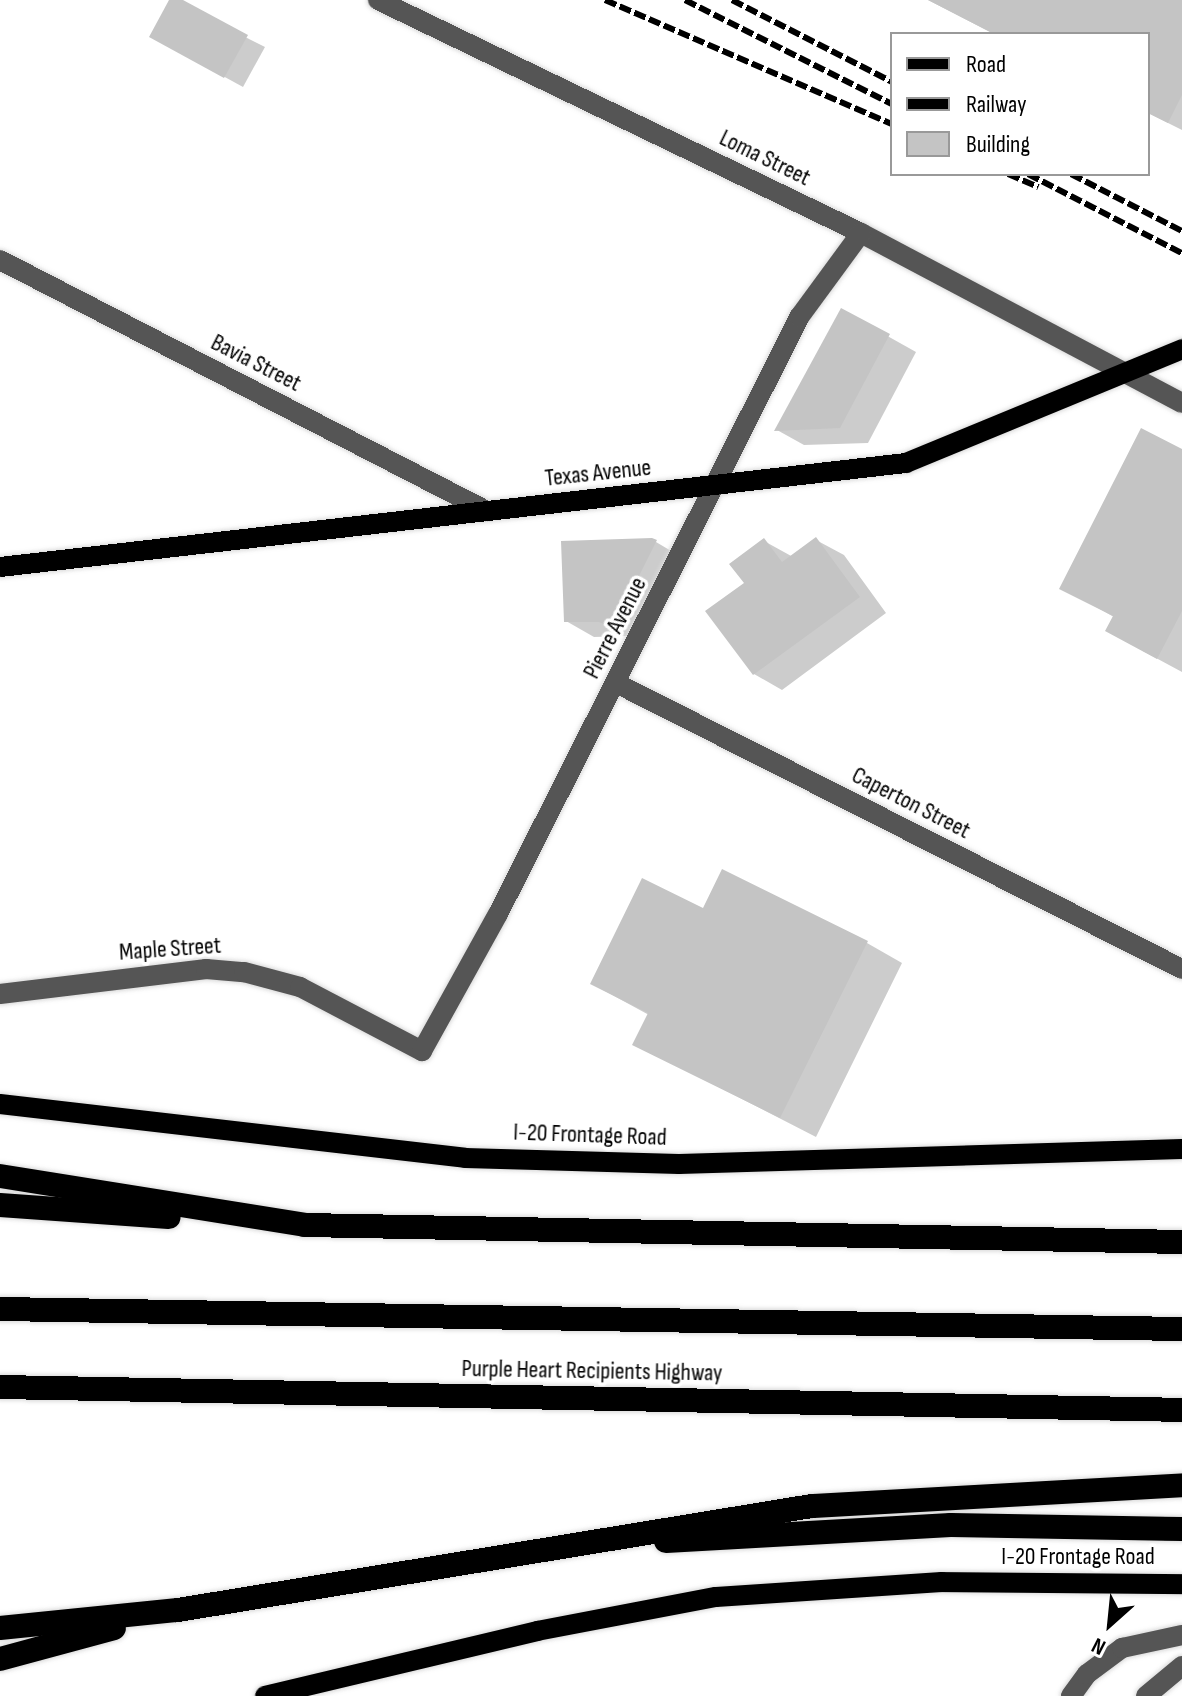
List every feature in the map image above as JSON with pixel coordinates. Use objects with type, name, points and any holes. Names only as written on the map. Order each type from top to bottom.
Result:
[{"type":"highway","points":[[0,1176],[219,1215],[437,1232],[1182,1242]]},
{"type":"highway","points":[[0,1205],[137,1218],[219,1215]]},
{"type":"highway","points":[[0,1309],[1182,1329]]},
{"type":"highway","name":"Purple Heart Recipients Highway","points":[[0,1387],[1182,1410]]},
{"type":"highway","points":[[0,1628],[178,1610],[812,1506],[1182,1485]]},
{"type":"highway","points":[[576,1546],[951,1525],[1182,1529]]},
{"type":"highway","points":[[0,1659],[178,1610]]},
{"type":"main road","name":"Texas Avenue","points":[[0,567],[906,463],[1182,349]]},
{"type":"main road","name":"I-20 Frontage Road","points":[[0,1103],[369,1151],[608,1164],[1182,1149]]},
{"type":"main road","name":"I-20 Frontage Road","points":[[265,1696],[537,1631],[716,1597],[942,1582],[1182,1584]]},
{"type":"street","name":"Loma Street","points":[[378,0],[861,233],[1182,403]]},
{"type":"street","name":"Pierre Avenue","points":[[422,1051],[616,683],[712,486],[811,297],[861,233]]},
{"type":"street","name":"Bavia Street","points":[[0,260],[487,511]]},
{"type":"street","name":"Caperton Street","points":[[616,683],[1182,969]]},
{"type":"street","name":"Maple Street","points":[[0,994],[206,969],[244,972],[300,987],[422,1051]]},
{"type":"street","points":[[1071,1696],[1087,1674],[1122,1648],[1182,1635]]},
{"type":"street","points":[[1146,1696],[1182,1666]]},
{"type":"building","points":[[169,0],[183,0],[248,35],[224,78],[149,37]]},
{"type":"building","points":[[928,0],[1182,0],[1182,95],[1168,123],[1150,114],[1150,32],[990,32]]},
{"type":"building","points":[[841,308],[890,334],[840,428],[774,431]]},
{"type":"building","points":[[1141,428],[1182,449],[1182,611],[1157,659],[1105,631],[1113,616],[1059,589]]},
{"type":"building","points":[[816,537],[860,597],[753,675],[705,611],[744,583],[729,564],[764,538],[782,562]]},
{"type":"building","points":[[657,540],[613,628],[599,622],[564,622],[561,541]]},
{"type":"building","points":[[722,869],[868,941],[780,1118],[632,1045],[648,1013],[590,984],[642,878],[703,908]]},
{"type":"railway","points":[[605,0],[890,123]]},
{"type":"railway","points":[[685,0],[890,103]]},
{"type":"railway","points":[[732,0],[890,81]]},
{"type":"railway","points":[[1013,176],[1038,187]]},
{"type":"railway","points":[[1032,176],[1182,253]]},
{"type":"railway","points":[[1075,176],[1182,231]]}]
